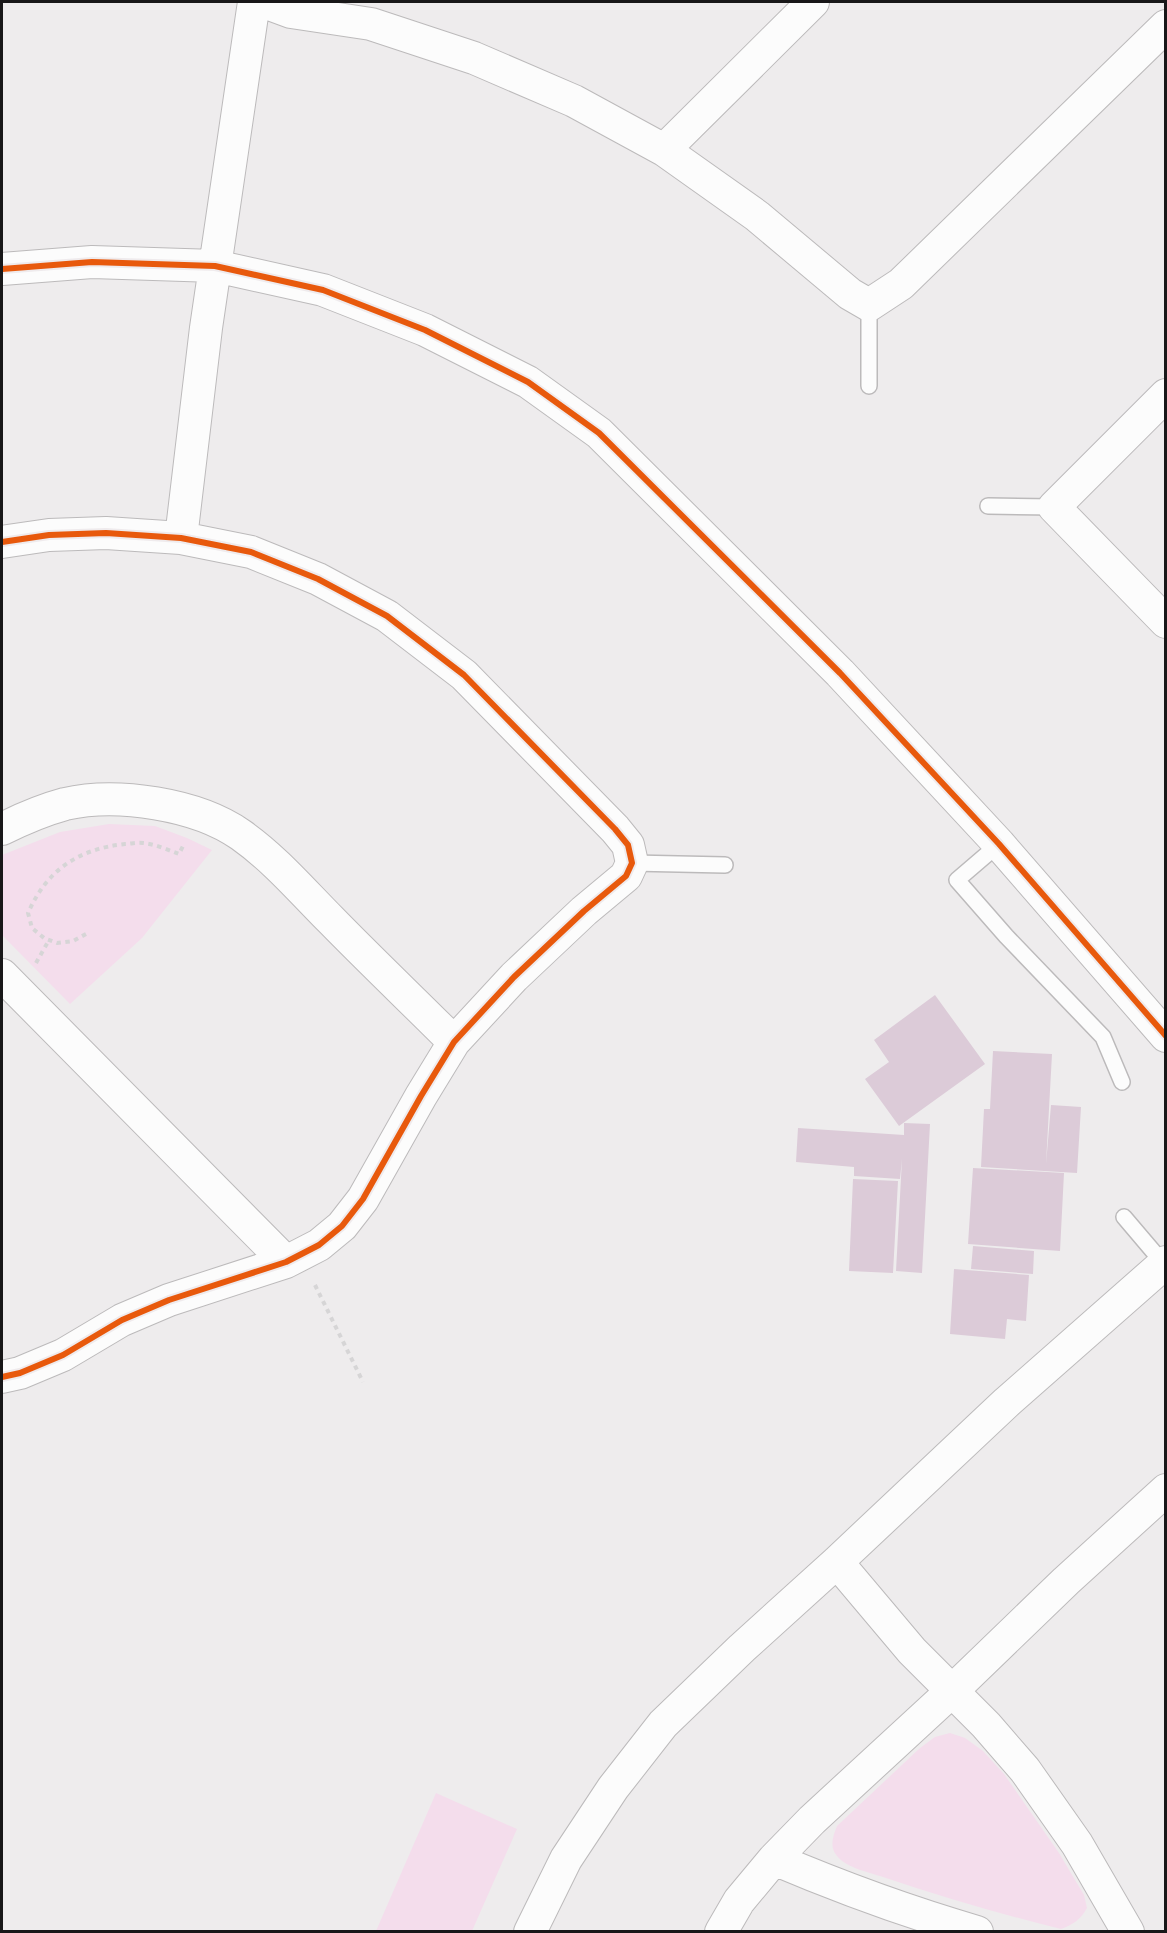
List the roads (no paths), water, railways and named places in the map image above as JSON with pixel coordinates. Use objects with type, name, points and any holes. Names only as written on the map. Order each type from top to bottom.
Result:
[{"type":"street","points":[[181,538],[214,266],[254,2]]},
{"type":"street","points":[[264,2],[291,12],[371,24],[474,58],[574,101],[664,150],[757,216],[850,294],[869,305],[901,284],[1166,26]]},
{"type":"street","points":[[664,150],[813,2]]},
{"type":"street","points":[[2,269],[92,262],[214,266],[323,290],[425,330],[528,382],[599,433],[840,673],[999,844],[1166,1036]]},
{"type":"street","points":[[1166,395],[1054,507],[1166,622]]},
{"type":"street","points":[[2,542],[49,535],[106,534],[181,538],[251,552],[318,579],[387,616],[464,675],[615,829],[628,845],[632,863],[626,876],[514,977],[454,1042],[363,1199],[342,1226],[320,1245],[293,1258],[169,1300],[122,1320],[63,1355],[8,1368]]},
{"type":"street","points":[[2,829],[26,817],[66,804],[109,799],[153,803],[198,814],[240,834],[279,867],[454,1042]]},
{"type":"street","points":[[2,975],[293,1258]]},
{"type":"street","points":[[530,1932],[566,1859],[613,1788],[663,1724],[1007,1402],[1164,1262]]},
{"type":"street","points":[[721,1932],[739,1901],[774,1859],[812,1820],[952,1691],[1066,1581],[1164,1493]]},
{"type":"street","points":[[837,1562],[912,1651],[986,1725],[1025,1770],[1077,1844],[1128,1932]]},
{"type":"street","points":[[774,1859],[819,1878],[938,1921],[977,1932]]},
{"type":"lane","points":[[869,305],[869,386]]},
{"type":"lane","points":[[988,506],[1054,507]]},
{"type":"lane","points":[[999,844],[957,880],[1006,936],[1103,1037],[1122,1082]]},
{"type":"lane","points":[[632,863],[725,865]]},
{"type":"lane","points":[[1124,1216],[1164,1262]]}]
